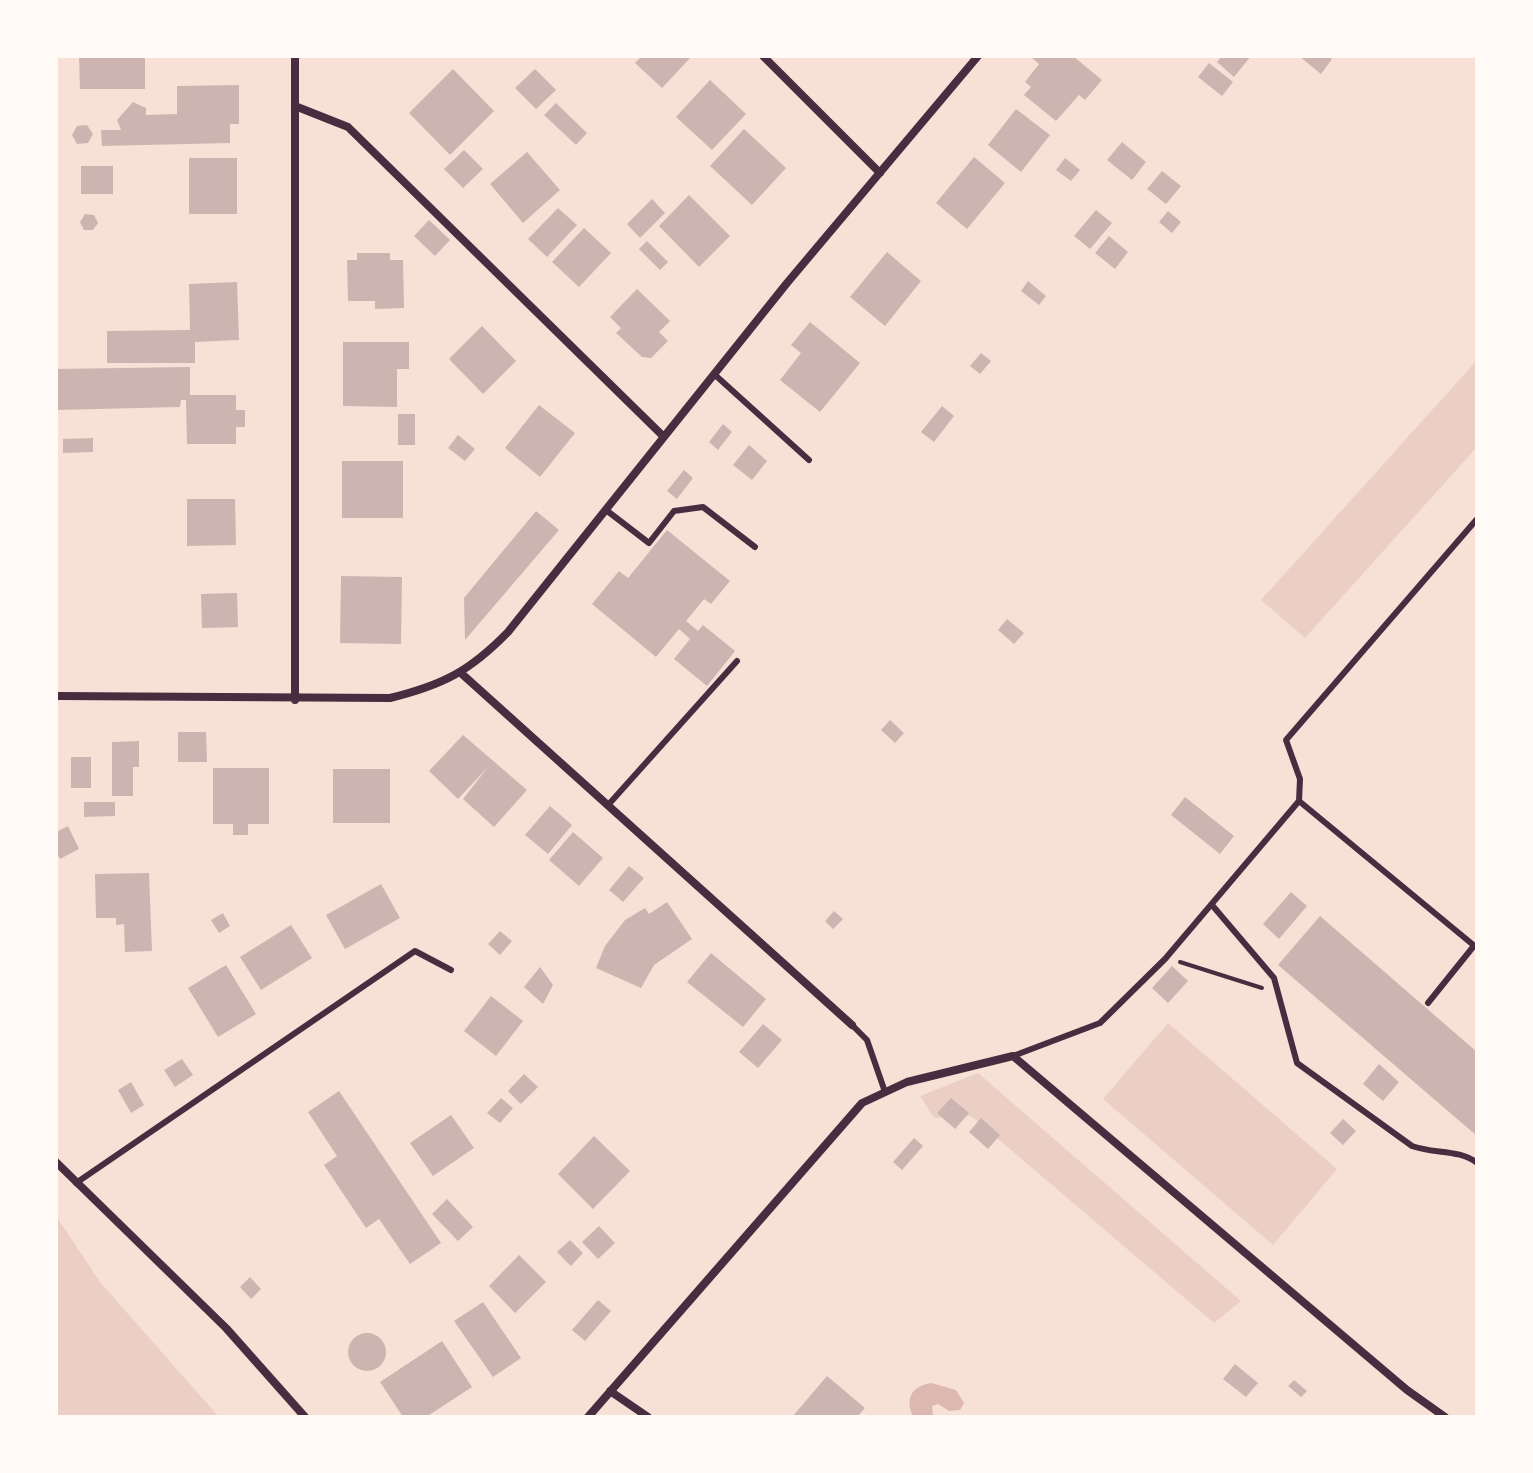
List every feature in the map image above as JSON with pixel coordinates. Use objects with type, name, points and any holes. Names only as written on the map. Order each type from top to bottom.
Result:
[{"type":"street","points":[[295,56],[295,700]]},
{"type":"street","points":[[763,56],[880,173]]},
{"type":"street","points":[[56,696],[295,700],[390,698],[422,690],[462,674],[508,632],[714,374],[978,56]]},
{"type":"street","points":[[295,106],[348,127],[664,437]]},
{"type":"street","points":[[462,674],[852,1025]]},
{"type":"street","points":[[588,1417],[862,1103],[884,1089],[1013,1056],[1407,1390],[1445,1417]]},
{"type":"street","points":[[56,1162],[75,1184],[226,1328],[305,1417]]},
{"type":"street","points":[[610,1391],[648,1417]]},
{"type":"lane","points":[[714,374],[809,460]]},
{"type":"lane","points":[[606,510],[649,543],[674,511],[703,507],[755,547]]},
{"type":"lane","points":[[1013,1056],[1100,1023],[1165,959],[1212,905],[1299,801],[1300,779],[1286,740],[1477,519]]},
{"type":"lane","points":[[609,804],[737,661]]},
{"type":"lane","points":[[1299,801],[1475,947],[1428,1003]]},
{"type":"lane","points":[[1212,905],[1274,978],[1287,1037],[1297,1063],[1412,1146],[1428,1152],[1467,1155],[1477,1163]]},
{"type":"lane","points":[[75,1184],[415,951],[451,970]]},
{"type":"lane","points":[[852,1025],[867,1040],[884,1089]]},
{"type":"path","points":[[1165,959],[1201,966],[1280,995]]},
{"type":"shaded area","points":[[1477,360],[1477,447],[1305,638],[1261,600]]},
{"type":"shaded area","points":[[1168,1023],[1337,1169],[1273,1245],[1103,1099]]},
{"type":"shaded area","points":[[978,1073],[1241,1301],[1214,1323],[971,1116],[934,1118],[920,1096]]},
{"type":"shaded area","points":[[56,1216],[100,1282],[219,1417],[56,1417]]},
{"type":"shaded area","points":[[931,1383],[956,1390],[964,1403],[960,1410],[949,1411],[938,1404],[932,1406],[933,1417],[913,1417],[910,1404],[912,1394],[919,1387]]},
{"type":"building","points":[[79,56],[145,56],[145,89],[80,89]]},
{"type":"building","points":[[642,56],[692,56],[662,88],[635,63]]},
{"type":"building","points":[[1030,56],[1073,56],[1102,80],[1085,100],[1079,95],[1056,121],[1024,95],[1031,87],[1025,82],[1039,64]]},
{"type":"building","points":[[1222,56],[1251,56],[1234,77],[1217,62]]},
{"type":"building","points":[[1299,56],[1329,56],[1332,59],[1321,74]]},
{"type":"building","points":[[1209,63],[1233,82],[1222,96],[1198,77]]},
{"type":"building","points":[[453,69],[494,111],[450,155],[409,113]]},
{"type":"building","points":[[535,69],[556,90],[536,109],[515,88]]},
{"type":"building","points":[[710,80],[746,114],[712,150],[676,117]]},
{"type":"building","points":[[239,85],[239,124],[230,124],[230,143],[102,146],[101,130],[121,130],[117,120],[133,102],[146,108],[146,115],[177,114],[177,86]]},
{"type":"building","points":[[556,103],[587,133],[576,145],[544,115]]},
{"type":"building","points":[[1016,109],[1050,135],[1021,172],[988,145]]},
{"type":"building","points":[[87,125],[93,134],[88,143],[77,144],[72,135],[77,126]]},
{"type":"building","points":[[744,129],[786,168],[752,205],[710,166]]},
{"type":"building","points":[[1122,142],[1146,162],[1132,180],[1107,160]]},
{"type":"building","points":[[464,150],[483,169],[463,188],[444,169]]},
{"type":"building","points":[[527,152],[560,190],[523,223],[490,184]]},
{"type":"building","points":[[974,157],[1005,183],[967,229],[936,203]]},
{"type":"building","points":[[189,158],[237,158],[237,214],[189,214]]},
{"type":"building","points":[[1065,158],[1080,170],[1071,181],[1056,170]]},
{"type":"building","points":[[81,166],[113,166],[113,194],[81,194]]},
{"type":"building","points":[[1162,171],[1181,186],[1166,204],[1147,189]]},
{"type":"building","points":[[689,195],[730,236],[699,267],[659,226]]},
{"type":"building","points":[[652,199],[665,213],[640,238],[627,224]]},
{"type":"building","points":[[558,208],[577,225],[547,257],[528,239]]},
{"type":"building","points":[[1096,210],[1112,223],[1090,249],[1074,236]]},
{"type":"building","points":[[1168,211],[1181,222],[1172,233],[1159,222]]},
{"type":"building","points":[[85,214],[94,215],[98,223],[93,230],[84,230],[80,222]]},
{"type":"building","points":[[429,220],[450,240],[435,256],[414,236]]},
{"type":"building","points":[[584,228],[611,253],[579,287],[552,262]]},
{"type":"building","points":[[1109,236],[1128,252],[1115,269],[1095,253]]},
{"type":"building","points":[[647,241],[668,262],[660,270],[639,249]]},
{"type":"building","points":[[887,252],[921,281],[885,326],[850,297]]},
{"type":"building","points":[[357,253],[390,253],[390,260],[403,260],[404,308],[375,309],[375,301],[348,301],[347,260],[357,260]]},
{"type":"building","points":[[1028,281],[1046,296],[1039,305],[1021,291]]},
{"type":"building","points":[[237,282],[239,340],[195,342],[195,363],[107,363],[107,331],[190,330],[189,284]]},
{"type":"building","points":[[637,289],[670,321],[659,332],[668,341],[651,358],[642,357],[616,333],[621,328],[610,317]]},
{"type":"building","points":[[810,322],[860,363],[820,412],[780,380],[801,353],[791,345]]},
{"type":"building","points":[[482,326],[516,361],[483,394],[449,359]]},
{"type":"building","points":[[343,342],[409,342],[409,369],[397,369],[397,407],[343,406]]},
{"type":"building","points":[[981,353],[991,361],[980,374],[970,366]]},
{"type":"building","points":[[190,367],[190,395],[236,395],[236,410],[245,410],[245,427],[236,427],[236,444],[187,444],[186,400],[181,400],[180,407],[56,410],[56,369]]},
{"type":"building","points":[[539,405],[575,433],[540,477],[505,448]]},
{"type":"building","points":[[942,406],[954,416],[934,442],[921,432]]},
{"type":"building","points":[[398,414],[415,414],[415,445],[398,445]]},
{"type":"building","points":[[723,424],[732,432],[718,450],[709,442]]},
{"type":"building","points":[[458,435],[475,449],[465,461],[448,448]]},
{"type":"building","points":[[93,438],[93,452],[63,453],[63,439]]},
{"type":"building","points":[[749,445],[767,461],[752,480],[733,465]]},
{"type":"building","points":[[342,461],[403,461],[403,518],[342,518]]},
{"type":"building","points":[[684,470],[693,478],[677,499],[667,491]]},
{"type":"building","points":[[187,499],[235,499],[236,545],[187,546]]},
{"type":"building","points":[[536,511],[559,530],[465,640],[464,598]]},
{"type":"building","points":[[667,530],[730,581],[711,604],[704,599],[686,621],[698,631],[703,625],[735,651],[707,686],[674,659],[690,639],[679,629],[656,657],[592,604],[619,571],[628,578]]},
{"type":"building","points":[[341,576],[402,577],[401,644],[340,643]]},
{"type":"building","points":[[237,593],[238,627],[202,628],[201,594]]},
{"type":"building","points":[[1007,619],[1024,633],[1014,644],[998,630]]},
{"type":"building","points":[[890,720],[904,733],[895,743],[881,730]]},
{"type":"building","points":[[178,732],[206,732],[207,762],[178,762]]},
{"type":"building","points":[[463,735],[527,790],[494,827],[463,799],[488,767],[458,799],[429,771]]},
{"type":"building","points":[[139,741],[139,767],[133,767],[133,796],[112,796],[112,742]]},
{"type":"building","points":[[71,757],[91,757],[91,788],[71,788]]},
{"type":"building","points":[[213,768],[269,768],[269,824],[248,824],[248,835],[233,835],[233,824],[213,824]]},
{"type":"building","points":[[333,769],[390,769],[390,823],[333,823]]},
{"type":"building","points":[[1185,797],[1234,836],[1220,854],[1171,815]]},
{"type":"building","points":[[84,802],[115,802],[115,816],[84,817]]},
{"type":"building","points":[[550,806],[572,825],[548,854],[525,835]]},
{"type":"building","points":[[68,826],[79,849],[60,859],[56,851],[56,832]]},
{"type":"building","points":[[573,832],[603,858],[579,886],[549,860]]},
{"type":"building","points":[[629,866],[644,878],[623,902],[609,890]]},
{"type":"building","points":[[149,873],[152,951],[125,952],[124,924],[116,925],[116,918],[96,918],[95,874]]},
{"type":"building","points":[[381,884],[400,918],[345,949],[326,915]]},
{"type":"building","points":[[1291,892],[1307,906],[1279,939],[1263,924]]},
{"type":"building","points":[[667,902],[692,939],[654,965],[641,988],[596,968],[605,946],[625,920],[645,908],[649,914]]},
{"type":"building","points":[[834,911],[843,919],[833,929],[825,921]]},
{"type":"building","points":[[223,913],[230,926],[219,933],[211,920]]},
{"type":"building","points":[[1320,916],[1477,1052],[1477,1136],[1278,965]]},
{"type":"building","points":[[291,925],[312,958],[261,990],[240,957]]},
{"type":"building","points":[[500,931],[512,941],[500,955],[488,944]]},
{"type":"building","points":[[711,953],[766,999],[743,1027],[687,982]]},
{"type":"building","points":[[226,965],[256,1014],[218,1037],[188,988]]},
{"type":"building","points":[[1172,966],[1188,981],[1168,1003],[1152,988]]},
{"type":"building","points":[[540,967],[553,985],[543,1004],[524,987]]},
{"type":"building","points":[[491,996],[523,1021],[496,1056],[464,1031]]},
{"type":"building","points":[[763,1024],[782,1040],[758,1068],[739,1052]]},
{"type":"building","points":[[182,1059],[193,1075],[175,1087],[164,1070]]},
{"type":"building","points":[[1379,1064],[1399,1082],[1383,1101],[1363,1084]]},
{"type":"building","points":[[524,1074],[538,1087],[521,1104],[508,1091]]},
{"type":"building","points":[[131,1082],[144,1105],[131,1113],[118,1090]]},
{"type":"building","points":[[339,1091],[441,1243],[410,1264],[379,1219],[366,1228],[324,1165],[337,1156],[308,1112]]},
{"type":"building","points":[[501,1098],[513,1108],[500,1123],[487,1113]]},
{"type":"building","points":[[951,1098],[969,1113],[955,1129],[937,1113]]},
{"type":"building","points":[[451,1115],[474,1148],[433,1176],[410,1143]]},
{"type":"building","points":[[981,1118],[1000,1135],[988,1149],[969,1132]]},
{"type":"building","points":[[1343,1119],[1356,1131],[1343,1145],[1330,1133]]},
{"type":"building","points":[[594,1136],[630,1171],[593,1209],[558,1174]]},
{"type":"building","points":[[914,1138],[923,1146],[902,1170],[893,1162]]},
{"type":"building","points":[[447,1199],[473,1227],[458,1241],[432,1214]]},
{"type":"building","points":[[599,1226],[615,1243],[598,1259],[582,1242]]},
{"type":"building","points":[[570,1240],[583,1253],[571,1266],[557,1252]]},
{"type":"building","points":[[519,1255],[546,1282],[515,1313],[489,1286]]},
{"type":"building","points":[[250,1277],[261,1289],[251,1299],[240,1287]]},
{"type":"building","points":[[598,1300],[611,1311],[585,1341],[572,1330]]},
{"type":"building","points":[[483,1302],[521,1358],[493,1377],[454,1321]]},
{"type":"building","points":[[367,1333],[380,1339],[386,1352],[380,1365],[367,1371],[354,1365],[348,1352],[354,1339]]},
{"type":"building","points":[[442,1341],[472,1387],[426,1417],[403,1417],[380,1382]]},
{"type":"building","points":[[1235,1364],[1258,1383],[1246,1397],[1223,1379]]},
{"type":"building","points":[[827,1376],[865,1408],[857,1417],[792,1417]]},
{"type":"building","points":[[1294,1380],[1307,1391],[1301,1397],[1288,1386]]}]
